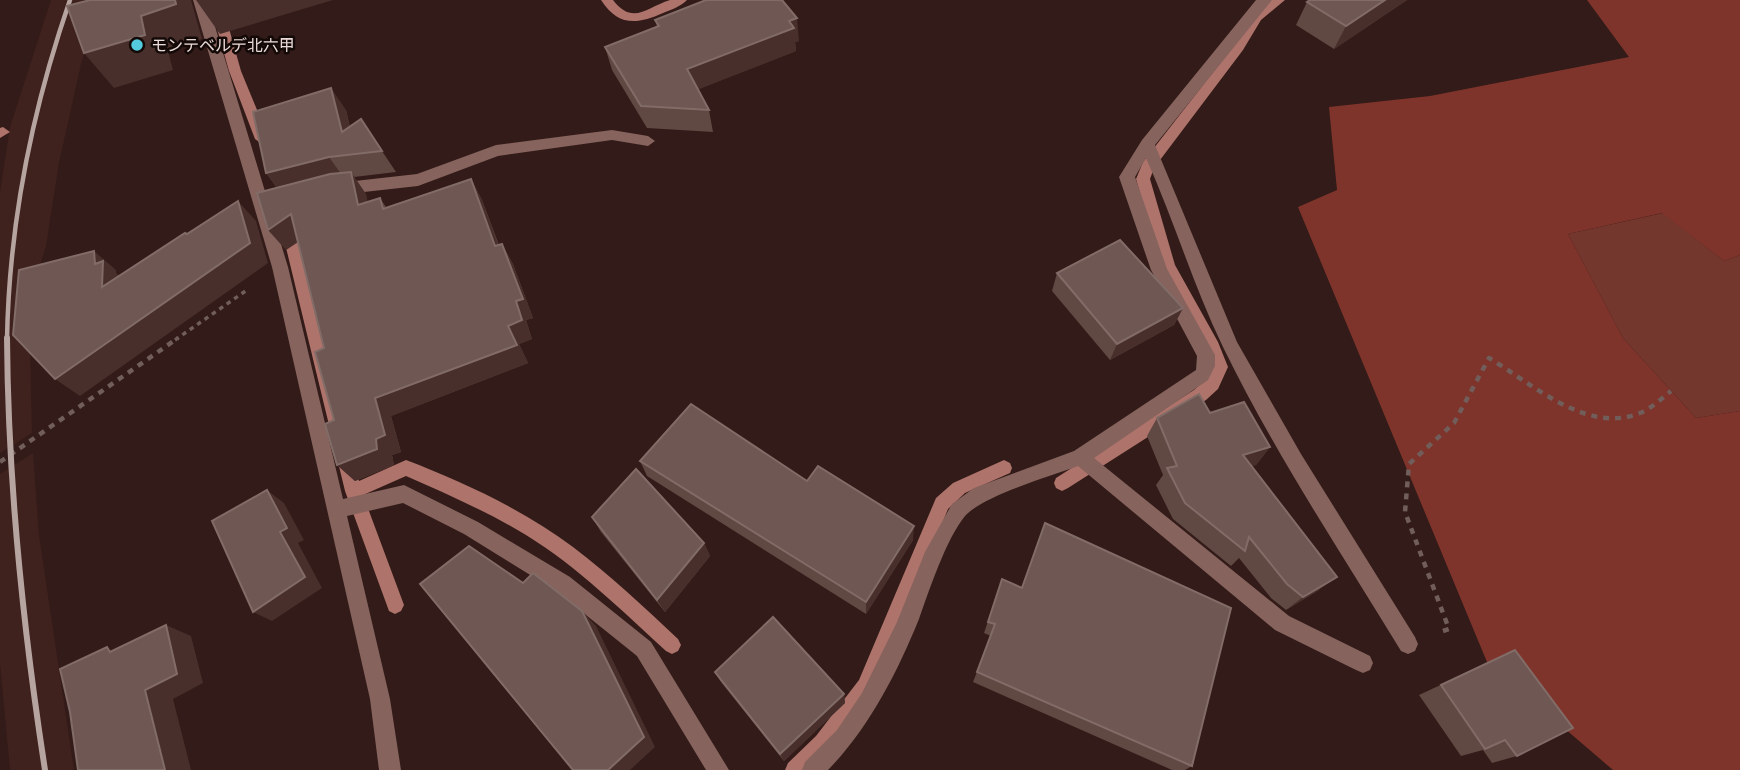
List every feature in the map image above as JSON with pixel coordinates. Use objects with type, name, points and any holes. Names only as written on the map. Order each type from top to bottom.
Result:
[{"type":"street","points":[[200,0],[270,206],[280,267],[380,699],[390,770]]},
{"type":"street","points":[[813,770],[845,738],[869,700],[905,628],[932,559],[959,510],[981,494],[1017,478],[1080,457],[1198,379],[1206,366],[1206,355],[1159,270],[1128,177],[1147,144],[1257,6],[1265,0]]},
{"type":"street","points":[[323,192],[345,187],[418,180],[496,151],[612,135],[648,141]]},
{"type":"street","points":[[1147,144],[1167,184],[1199,273],[1230,345],[1275,425],[1408,644]]},
{"type":"street","points":[[1080,457],[1282,623],[1363,663]]},
{"type":"street","points":[[335,510],[404,494],[471,528],[563,584],[644,649],[718,770]]},
{"type":"path","points":[[0,462],[280,267]]},
{"type":"path","points":[[1450,629],[1405,512],[1409,464],[1454,423],[1489,358],[1519,373],[1554,400],[1606,421],[1638,415],[1671,391]]},
{"type":"shaded area","points":[[51,0],[100,0],[81,64],[59,163],[46,246],[29,301],[32,433],[0,453],[0,192],[10,127]]},
{"type":"shaded area","points":[[1587,0],[1740,0],[1740,255],[1724,261],[1662,213],[1568,234],[1623,338],[1696,418],[1740,411],[1740,770],[1613,770],[1487,662],[1298,207],[1337,190],[1329,107],[1430,96],[1629,57]]},
{"type":"shaded area","points":[[1663,213],[1724,261],[1740,255],[1740,411],[1696,418],[1623,338],[1568,234]]},
{"type":"shaded area","points":[[33,453],[39,535],[74,770],[10,770],[0,663],[0,474]]},
{"type":"building","points":[[90,0],[175,0],[176,4],[141,16],[145,35],[84,53],[67,6]]},
{"type":"building","points":[[706,0],[782,0],[797,18],[789,21],[794,28],[687,69],[709,110],[641,106],[605,47],[659,26],[655,20]]},
{"type":"building","points":[[1385,0],[1346,26],[1307,2]]},
{"type":"building","points":[[331,88],[342,132],[361,119],[382,151],[329,157],[266,173],[253,112]]},
{"type":"building","points":[[351,172],[358,205],[380,198],[383,209],[471,179],[495,246],[502,244],[523,299],[516,301],[522,320],[508,326],[517,345],[375,398],[385,435],[376,439],[377,449],[337,465],[325,424],[334,420],[315,352],[324,348],[291,214],[268,230],[257,193],[330,174]]},
{"type":"building","points":[[238,201],[250,243],[55,379],[13,335],[19,270],[94,251],[95,264],[103,261],[102,287]]},
{"type":"building","points":[[1120,240],[1183,308],[1117,344],[1057,273]]},
{"type":"building","points":[[1199,394],[1210,413],[1244,402],[1270,447],[1243,455],[1337,577],[1303,597],[1287,584],[1249,537],[1245,551],[1185,503],[1167,468],[1177,466],[1157,418]]},
{"type":"building","points":[[691,404],[807,481],[818,466],[914,526],[866,602],[640,461]]},
{"type":"building","points":[[636,469],[704,543],[657,600],[592,517]]},
{"type":"building","points":[[267,490],[287,528],[280,532],[305,577],[253,612],[212,521]]},
{"type":"building","points":[[1045,523],[1231,608],[1192,766],[977,672],[995,624],[988,622],[1002,579],[1022,588]]},
{"type":"building","points":[[469,546],[523,583],[533,573],[582,611],[644,737],[608,770],[573,770],[420,584]]},
{"type":"building","points":[[773,617],[844,694],[780,754],[715,672]]},
{"type":"building","points":[[166,625],[177,674],[145,690],[165,770],[78,770],[70,712],[60,669],[107,647],[110,652]]},
{"type":"building","points":[[1515,650],[1573,728],[1517,756],[1505,740],[1485,749],[1441,685]]},
{"type":"waterway","points":[[215,0],[235,71],[262,139]]},
{"type":"waterway","points":[[607,0],[614,10],[632,17],[651,14],[681,0]]},
{"type":"waterway","points":[[1062,483],[1200,395],[1212,384],[1220,367],[1213,347],[1168,266],[1143,179],[1148,166],[1239,47],[1257,17],[1279,0]]},
{"type":"waterway","points":[[288,227],[353,491]]},
{"type":"waterway","points":[[353,491],[406,468],[480,501],[533,530],[566,553],[613,591],[672,645]]},
{"type":"waterway","points":[[795,770],[823,743],[866,687],[942,504],[959,488],[1004,468]]},
{"type":"waterway","points":[[353,491],[395,605]]},
{"type":"railway","points":[[7,339],[12,253],[25,168],[44,83],[70,0]]},
{"type":"railway","points":[[7,339],[10,446],[18,555],[45,770]]},
{"type":"place","name":"モンテベルデ北六甲","points":[[137,45]]}]
